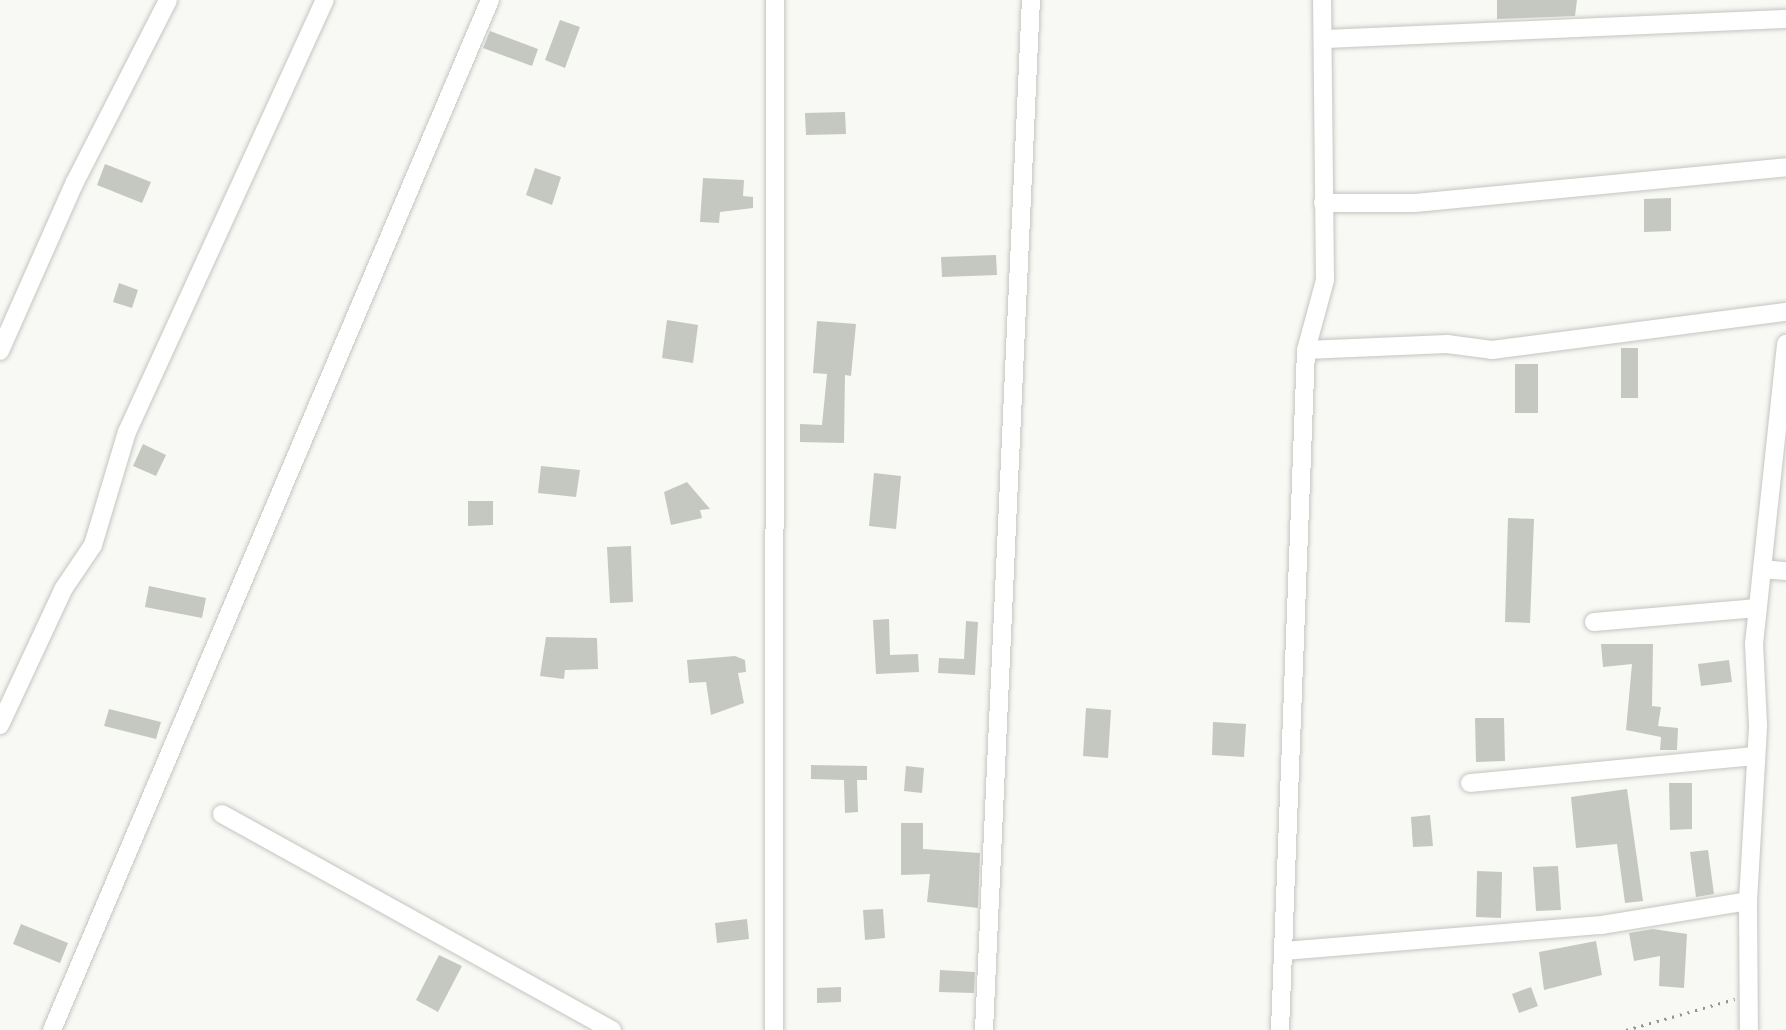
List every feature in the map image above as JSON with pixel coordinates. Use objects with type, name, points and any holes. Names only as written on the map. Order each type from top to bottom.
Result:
[{"type":"street","points":[[0,351],[75,182],[168,0]]},
{"type":"street","points":[[0,725],[64,588],[93,545],[127,432],[325,0]]},
{"type":"street","points":[[52,1030],[490,0]]},
{"type":"street","points":[[774,1030],[775,0]]},
{"type":"street","points":[[984,1030],[1031,0]]},
{"type":"street","points":[[1280,1030],[1306,350],[1325,280],[1322,0]]},
{"type":"street","points":[[1323,39],[1786,19]]},
{"type":"street","points":[[1323,203],[1415,203],[1786,167]]},
{"type":"street","points":[[1306,350],[1447,344],[1492,350],[1786,312]]},
{"type":"street","points":[[1749,1030],[1743,997],[1757,608],[1786,344]]},
{"type":"street","points":[[1762,569],[1786,571]]},
{"type":"street","points":[[1594,622],[1757,608]]},
{"type":"street","points":[[1470,783],[1754,756]]},
{"type":"street","points":[[222,814],[612,1030]]},
{"type":"street","points":[[1284,951],[1558,930],[1748,901]]},
{"type":"path","points":[[1626,1030],[1743,997]]},
{"type":"building","points":[[1497,0],[1577,0],[1575,16],[1497,19]]},
{"type":"building","points":[[560,20],[580,27],[565,68],[545,60]]},
{"type":"building","points":[[490,31],[538,49],[532,66],[483,48]]},
{"type":"building","points":[[845,112],[846,134],[806,135],[805,113]]},
{"type":"building","points":[[105,164],[151,182],[142,203],[97,185]]},
{"type":"building","points":[[535,168],[561,177],[552,205],[526,195]]},
{"type":"building","points":[[703,178],[744,180],[743,196],[753,197],[753,208],[720,212],[719,223],[700,222]]},
{"type":"building","points":[[1671,198],[1671,231],[1644,232],[1644,199]]},
{"type":"building","points":[[996,255],[997,275],[942,277],[941,257]]},
{"type":"building","points":[[119,283],[138,290],[132,308],[113,302]]},
{"type":"building","points":[[667,320],[698,325],[693,363],[662,358]]},
{"type":"building","points":[[817,321],[856,324],[851,376],[845,375],[844,443],[800,442],[800,424],[822,425],[827,374],[813,373]]},
{"type":"building","points":[[1621,348],[1638,348],[1638,398],[1621,398]]},
{"type":"building","points":[[1515,364],[1538,364],[1538,413],[1515,413]]},
{"type":"building","points":[[143,444],[166,455],[156,476],[133,466]]},
{"type":"building","points":[[541,466],[580,470],[576,497],[538,493]]},
{"type":"building","points":[[874,473],[901,476],[896,529],[869,526]]},
{"type":"building","points":[[687,482],[710,509],[700,510],[702,518],[671,525],[664,492]]},
{"type":"building","points":[[468,501],[493,501],[493,525],[468,526]]},
{"type":"building","points":[[1508,518],[1534,519],[1530,623],[1505,622]]},
{"type":"building","points":[[631,546],[633,602],[610,603],[607,547]]},
{"type":"building","points":[[149,586],[206,598],[202,618],[145,607]]},
{"type":"building","points":[[889,619],[890,655],[918,654],[919,672],[876,674],[873,620]]},
{"type":"building","points":[[966,621],[978,622],[975,675],[938,673],[939,658],[964,659]]},
{"type":"building","points":[[546,637],[597,638],[598,669],[565,670],[564,679],[540,676]]},
{"type":"building","points":[[1601,644],[1653,644],[1652,706],[1661,707],[1658,726],[1678,728],[1677,750],[1660,750],[1661,737],[1626,730],[1632,664],[1603,667]]},
{"type":"building","points":[[735,656],[745,660],[746,672],[738,673],[744,703],[711,715],[706,682],[689,683],[687,660]]},
{"type":"building","points":[[1729,660],[1732,682],[1701,686],[1698,664]]},
{"type":"building","points":[[1086,708],[1111,710],[1108,758],[1083,756]]},
{"type":"building","points":[[109,709],[161,722],[156,739],[104,726]]},
{"type":"building","points":[[1475,718],[1504,718],[1505,761],[1476,762]]},
{"type":"building","points":[[1213,722],[1246,724],[1244,757],[1212,755]]},
{"type":"building","points":[[811,765],[867,766],[867,780],[857,780],[858,812],[845,813],[844,780],[811,779]]},
{"type":"building","points":[[906,766],[924,768],[922,793],[904,791]]},
{"type":"building","points":[[1669,783],[1692,783],[1692,829],[1670,830]]},
{"type":"building","points":[[1627,789],[1643,901],[1625,903],[1617,844],[1576,848],[1571,797]]},
{"type":"building","points":[[1430,815],[1433,846],[1413,847],[1411,817]]},
{"type":"building","points":[[901,823],[923,823],[923,849],[980,853],[978,908],[927,902],[930,874],[901,875]]},
{"type":"building","points":[[1708,850],[1714,894],[1696,897],[1690,852]]},
{"type":"building","points":[[1558,866],[1561,910],[1536,911],[1533,867]]},
{"type":"building","points":[[1477,871],[1502,872],[1501,918],[1476,917]]},
{"type":"building","points":[[883,909],[885,938],[865,940],[863,910]]},
{"type":"building","points":[[747,919],[749,939],[717,943],[715,923]]},
{"type":"building","points":[[21,924],[68,943],[60,963],[13,944]]},
{"type":"building","points":[[1653,929],[1687,934],[1684,988],[1659,986],[1660,956],[1634,961],[1629,933]]},
{"type":"building","points":[[1596,941],[1602,975],[1544,990],[1539,952]]},
{"type":"building","points":[[439,955],[462,966],[438,1012],[416,1000]]},
{"type":"building","points":[[940,970],[975,972],[974,993],[939,992]]},
{"type":"building","points":[[841,987],[841,1002],[817,1003],[817,988]]},
{"type":"building","points":[[1531,987],[1538,1006],[1519,1013],[1512,994]]}]
